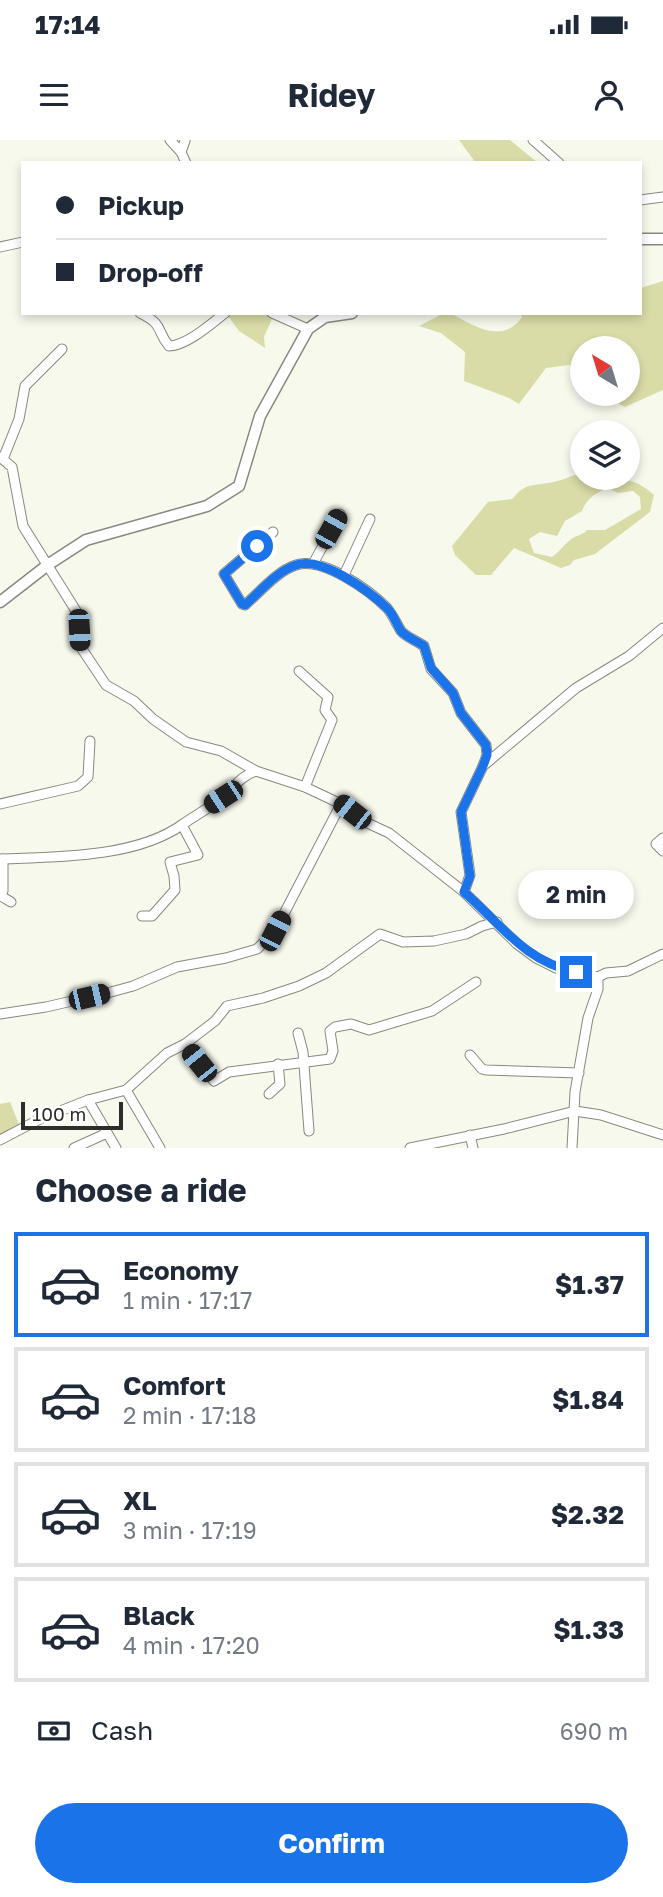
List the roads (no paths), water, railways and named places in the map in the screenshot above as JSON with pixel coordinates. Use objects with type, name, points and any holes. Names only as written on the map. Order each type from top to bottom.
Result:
[{"type":"main road","points":[[642,239],[663,239]]},
{"type":"main road","points":[[0,602],[86,540],[207,506],[239,486],[260,416],[308,329],[325,317],[338,315]]},
{"type":"street","points":[[170,140],[185,161]]},
{"type":"street","points":[[533,140],[557,161]]},
{"type":"street","points":[[180,152],[185,142]]},
{"type":"street","points":[[642,200],[663,197]]},
{"type":"street","points":[[0,247],[21,242]]},
{"type":"street","points":[[143,315],[157,324],[169,346],[201,332],[222,315]]},
{"type":"street","points":[[276,315],[308,329]]},
{"type":"street","points":[[62,349],[32,376],[25,386],[19,419],[1,458],[12,467],[23,526],[78,614],[80,646],[106,685],[134,701],[153,719],[186,742],[221,751],[256,771],[305,787],[341,804],[363,821],[389,833],[464,892],[517,944],[556,968],[598,977],[606,973],[628,971],[663,954]]},
{"type":"street","points":[[313,564],[340,514]]},
{"type":"street","points":[[344,576],[370,519]]},
{"type":"street","points":[[273,532],[224,574],[242,604],[245,605],[285,570],[299,563],[313,564],[344,576],[373,595],[390,611],[403,633],[424,646],[431,668],[453,693],[461,713],[486,745],[487,755],[483,766],[461,812],[470,876],[464,892]]},
{"type":"street","points":[[483,766],[576,688],[629,656],[663,628]]},
{"type":"street","points":[[299,671],[328,698],[326,710],[332,720],[305,787]]},
{"type":"street","points":[[0,804],[78,786],[88,777],[90,741]]},
{"type":"street","points":[[12,902],[0,896],[3,891],[1,859],[34,859],[134,848],[182,825],[223,797],[242,776],[256,771]]},
{"type":"street","points":[[0,1014],[111,992],[133,986],[177,967],[257,949],[275,931],[341,804]]},
{"type":"street","points":[[142,916],[152,916],[175,890],[170,862],[198,855],[182,825]]},
{"type":"street","points":[[663,838],[656,844],[663,852]]},
{"type":"street","points":[[0,1140],[40,1119],[88,1100],[126,1090],[167,1054],[215,1021],[227,1006],[262,998],[317,978],[380,934],[403,942],[434,941],[466,934],[497,922]]},
{"type":"street","points":[[572,1148],[575,1092],[588,1018],[598,989],[598,977]]},
{"type":"street","points":[[184,1044],[214,1081],[229,1072],[330,1059],[330,1031],[335,1027],[351,1024],[369,1030],[432,1011],[475,982]]},
{"type":"street","points":[[298,1033],[309,1132]]},
{"type":"street","points":[[470,1055],[482,1069],[579,1073]]},
{"type":"street","points":[[269,1094],[280,1084],[278,1064]]},
{"type":"street","points":[[126,1090],[160,1148]]},
{"type":"street","points":[[88,1100],[116,1148]]},
{"type":"street","points":[[410,1148],[539,1122],[575,1111],[601,1115],[663,1135]]},
{"type":"street","points":[[74,1148],[107,1133]]},
{"type":"street","points":[[470,1135],[472,1148]]}]
